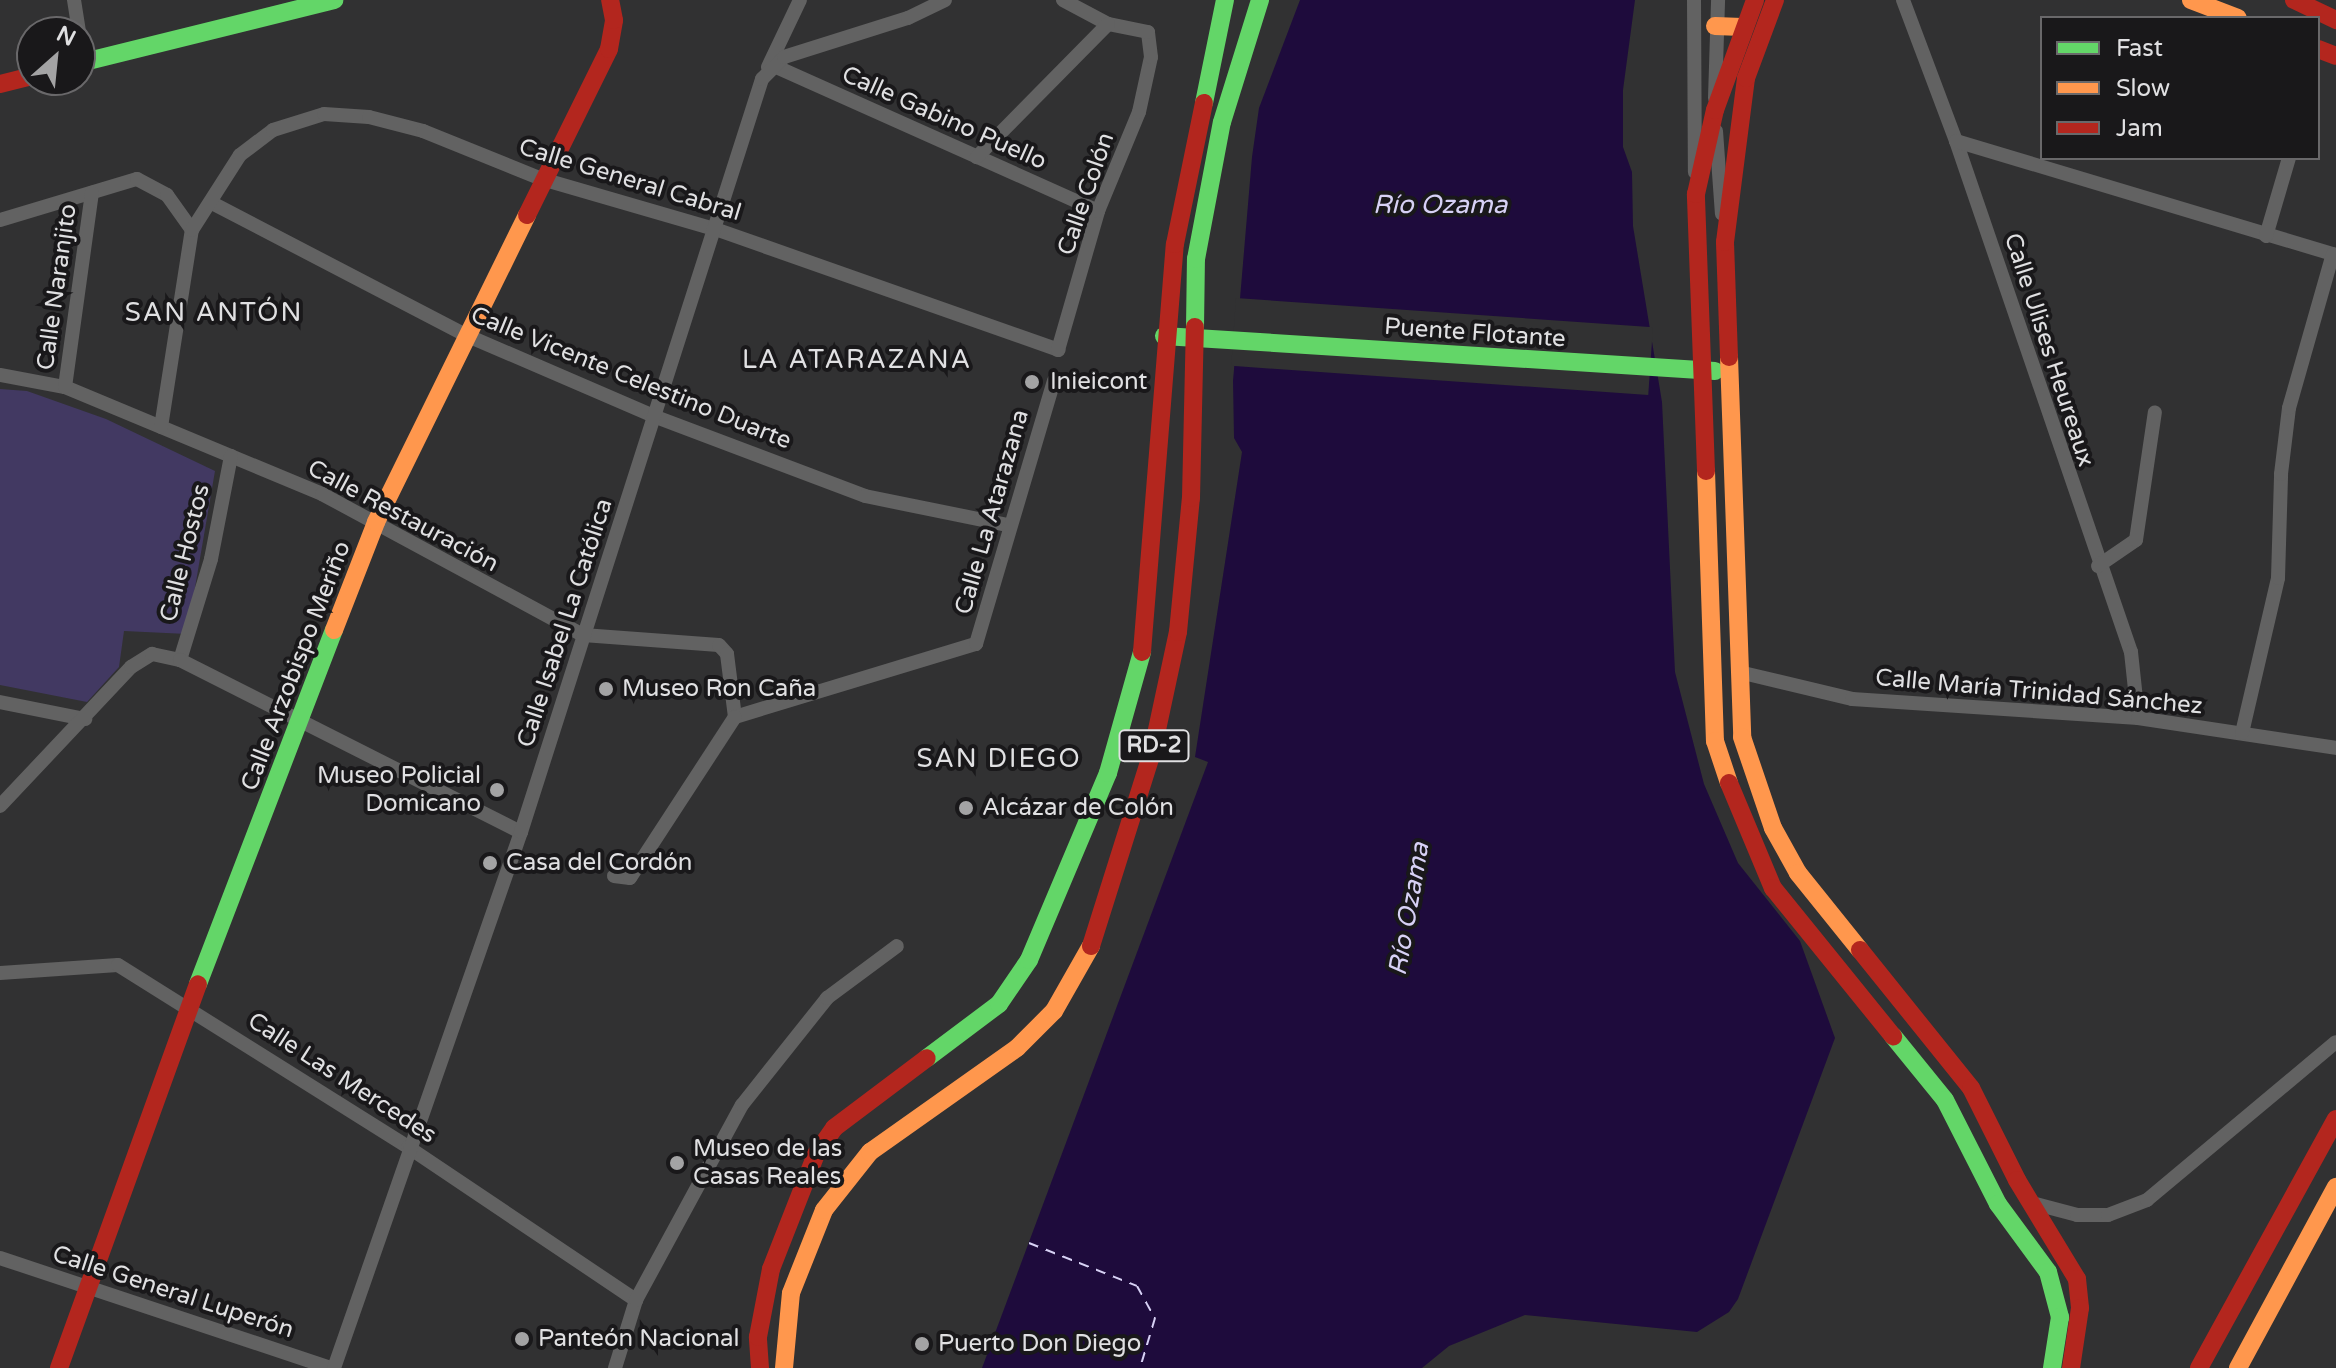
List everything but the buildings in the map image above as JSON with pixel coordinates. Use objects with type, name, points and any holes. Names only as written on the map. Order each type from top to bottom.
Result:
[{"type":"main road","points":[[96,58],[280,7],[334,0]]},
{"type":"main road","name":"Calle Arzobispo Meriño","points":[[59,1368],[189,1006],[376,522],[542,179],[609,49],[614,20],[610,0]]},
{"type":"main road","points":[[1211,0],[1215,44]]},
{"type":"main road","name":"RD-2","points":[[760,1368],[758,1337],[771,1269],[816,1154],[834,1128],[999,1004],[1035,948],[1108,773],[1144,646],[1153,579],[1164,336],[1175,244],[1225,0]]},
{"type":"main road","name":"RD-2","points":[[784,1368],[791,1293],[812,1231],[831,1199],[870,1152],[1017,1048],[1045,1020],[1078,976],[1097,934],[1152,753],[1178,632],[1191,498],[1196,259],[1222,122],[1260,0]]},
{"type":"main road","points":[[1755,0],[1742,27],[1715,110],[1696,194],[1710,675],[1715,741],[1736,805],[1773,888],[1945,1100],[1998,1204],[2048,1272],[2060,1317],[2052,1368]]},
{"type":"main road","points":[[1775,0],[1746,78],[1725,242],[1727,372],[1742,737],[1773,828],[1825,913],[1971,1088],[2032,1203],[2077,1279],[2080,1308],[2071,1368]]},
{"type":"main road","points":[[2191,0],[2233,16]]},
{"type":"main road","points":[[2294,0],[2336,20]]},
{"type":"main road","points":[[1715,26],[1742,27]]},
{"type":"main road","name":"Puente Flotante","points":[[1164,336],[1727,372]]},
{"type":"main road","points":[[2199,1368],[2336,1119]]},
{"type":"main road","points":[[2238,1368],[2336,1187]]},
{"type":"street","points":[[762,79],[800,0]]},
{"type":"street","points":[[772,65],[908,18],[945,0]]},
{"type":"street","points":[[977,157],[1108,24],[1063,0]]},
{"type":"street","points":[[1694,0],[1696,194]]},
{"type":"street","points":[[1718,0],[1715,110],[1725,242]]},
{"type":"street","name":"Calle Ulises Heureaux","points":[[1903,0],[1956,141],[2098,566],[2131,652],[2138,718]]},
{"type":"street","name":"Calle Colón","points":[[1062,346],[1098,211],[1139,112],[1151,57],[1148,32],[1108,24]]},
{"type":"street","name":"Calle Isabel La Católica","points":[[333,1368],[521,832],[718,230],[762,79],[772,65]]},
{"type":"street","name":"Calle Gabino Puello","points":[[772,65],[1098,211]]},
{"type":"street","name":"Calle General Cabral","points":[[192,230],[254,140],[324,114],[369,117],[423,131],[542,179],[718,230],[1058,350],[1062,346]]},
{"type":"street","points":[[1956,141],[2335,255],[2289,408],[2281,474],[2278,578],[2242,733]]},
{"type":"street","points":[[2266,236],[2288,160]]},
{"type":"street","points":[[0,220],[137,179],[167,195],[192,230],[161,427]]},
{"type":"street","name":"Calle Naranjito","points":[[65,387],[92,193]]},
{"type":"street","name":"Calle Vicente Celestino Duarte","points":[[212,203],[468,336],[656,417],[865,496],[1008,525]]},
{"type":"street","name":"Calle Restauración","points":[[0,375],[65,387],[231,456],[376,522],[583,635],[719,645],[727,654],[735,717]]},
{"type":"street","name":"Calle La Atarazana","points":[[735,717],[976,644],[1008,525],[1054,380]]},
{"type":"street","points":[[2098,566],[2136,540],[2155,412]]},
{"type":"street","name":"Calle Hostos","points":[[180,660],[211,559],[231,456]]},
{"type":"street","points":[[0,806],[131,667],[152,654],[180,660],[300,725],[521,832]]},
{"type":"street","name":"Calle María Trinidad Sánchez","points":[[1739,672],[1852,699],[2138,718],[2336,748]]},
{"type":"street","points":[[0,702],[85,719]]},
{"type":"street","points":[[614,876],[630,878],[735,717]]},
{"type":"street","points":[[615,1368],[636,1300],[742,1105],[827,998],[897,946]]},
{"type":"street","name":"Calle Las Mercedes","points":[[0,973],[118,965],[189,1006],[408,1147],[636,1300]]},
{"type":"street","points":[[2032,1203],[2077,1215],[2108,1215],[2147,1200],[2336,1042]]},
{"type":"street","name":"Calle General Luperón","points":[[0,1258],[333,1368]]},
{"type":"shaded area","points":[[0,389],[27,391],[106,419],[215,471],[187,634],[124,631],[119,667],[87,702],[0,685]]},
{"type":"water","name":"Río Ozama","points":[[1300,0],[1635,0],[1623,90],[1623,147],[1632,172],[1633,226],[1662,402],[1675,672],[1704,784],[1738,863],[1800,941],[1835,1038],[1738,1299],[1729,1312],[1697,1332],[1525,1315],[1449,1346],[1422,1368],[982,1368],[1208,762],[1195,757],[1242,452],[1234,438],[1233,381],[1252,157],[1259,108]]},
{"type":"pier","points":[[1236,298],[1653,327],[1648,395],[1231,366]]},
{"type":"ferry route","points":[[1029,1243],[1137,1286],[1155,1318],[1140,1368]]},
{"type":"traffic: fast","points":[[96,59],[334,0]]},
{"type":"traffic: fast","points":[[1204,103],[1225,0]]},
{"type":"traffic: fast","points":[[1195,327],[1196,259],[1222,122],[1260,0]]},
{"type":"traffic: fast","points":[[1164,336],[1715,371]]},
{"type":"traffic: fast","points":[[198,984],[334,630]]},
{"type":"traffic: fast","points":[[927,1058],[999,1004],[1029,960],[1108,773],[1142,652]]},
{"type":"traffic: fast","points":[[1893,1036],[1945,1100],[1998,1204],[2048,1272],[2060,1317],[2052,1368]]},
{"type":"traffic: slow","points":[[2191,0],[2233,16]]},
{"type":"traffic: slow","points":[[1715,26],[1742,27]]},
{"type":"traffic: slow","points":[[334,630],[376,522],[527,215]]},
{"type":"traffic: slow","points":[[1729,357],[1742,737],[1773,828],[1798,873],[1860,950]]},
{"type":"traffic: slow","points":[[1706,471],[1715,741],[1729,783]]},
{"type":"traffic: slow","points":[[784,1368],[791,1293],[824,1210],[870,1152],[1017,1048],[1054,1011],[1091,946]]},
{"type":"traffic: slow","points":[[2238,1368],[2336,1187]]},
{"type":"traffic: jam","points":[[527,215],[609,49],[614,20],[610,0]]},
{"type":"traffic: jam","points":[[1706,471],[1696,194],[1715,110],[1755,0]]},
{"type":"traffic: jam","points":[[1729,357],[1725,242],[1746,78],[1775,0]]},
{"type":"traffic: jam","points":[[2294,0],[2336,20]]},
{"type":"traffic: jam","points":[[2320,50],[2336,56]]},
{"type":"traffic: jam","points":[[0,84],[16,80]]},
{"type":"traffic: jam","points":[[1142,652],[1175,244],[1204,103]]},
{"type":"traffic: jam","points":[[1091,946],[1152,753],[1178,632],[1191,498],[1195,327]]},
{"type":"traffic: jam","points":[[1729,783],[1773,888],[1893,1036]]},
{"type":"traffic: jam","points":[[1860,950],[1971,1088],[2017,1180],[2077,1279],[2080,1308],[2071,1368]]},
{"type":"traffic: jam","points":[[59,1368],[198,984]]},
{"type":"traffic: jam","points":[[760,1368],[758,1337],[771,1269],[816,1154],[834,1128],[927,1058]]},
{"type":"traffic: jam","points":[[2199,1368],[2336,1119]]},
{"type":"place","name":"Inieicont","points":[[1032,382]]},
{"type":"place","name":"Museo Ron Caña","points":[[606,689]]},
{"type":"place","name":"Museo Policial Domicano","points":[[497,790]]},
{"type":"place","name":"Alcázar de Colón","points":[[966,808]]},
{"type":"place","name":"Casa del Cordón","points":[[490,863]]},
{"type":"place","name":"Museo de las Casas Reales","points":[[677,1163]]},
{"type":"place","name":"Panteón Nacional","points":[[522,1339]]},
{"type":"place","name":"Puerto Don Diego","points":[[922,1344]]},
{"type":"district","name":"SAN ANTÓN","points":[[214,313]]},
{"type":"district","name":"LA ATARAZANA","points":[[857,360]]},
{"type":"district","name":"SAN DIEGO","points":[[999,759]]}]
